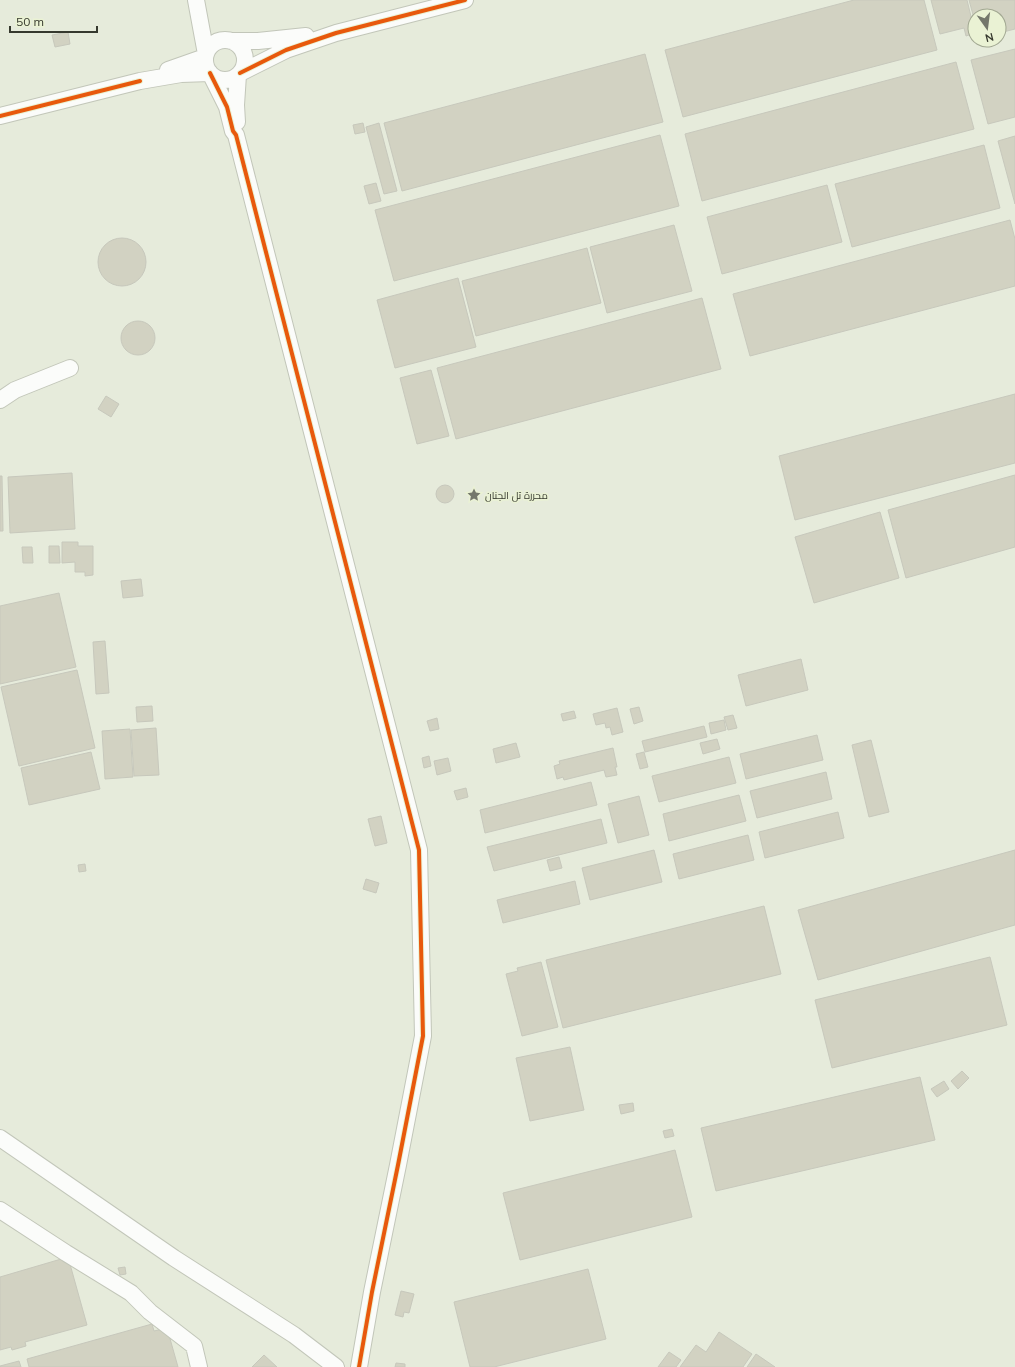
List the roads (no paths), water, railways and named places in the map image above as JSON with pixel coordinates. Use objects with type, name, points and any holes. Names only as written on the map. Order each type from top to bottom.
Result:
[{"type":"street","points":[[196,0],[202,30],[205,64],[227,107],[233,131],[236,135],[419,850],[423,1036],[370,1299],[359,1367]]},
{"type":"street","points":[[0,116],[140,81],[181,74],[210,73],[217,79],[230,79],[286,50],[336,33],[465,0]]},
{"type":"street","points":[[202,30],[237,45],[244,55],[245,61],[239,74],[236,105],[238,129],[236,135]]},
{"type":"street","points":[[140,81],[205,55],[212,45],[226,41],[266,41],[336,33]]},
{"type":"street","points":[[0,400],[15,390],[70,368]]},
{"type":"street","points":[[0,1138],[174,1258],[294,1335],[336,1367]]},
{"type":"street","points":[[0,1210],[131,1293],[150,1312],[194,1346],[199,1367]]},
{"type":"place","name":"محررة تل الجنان","points":[[474,495]]}]
